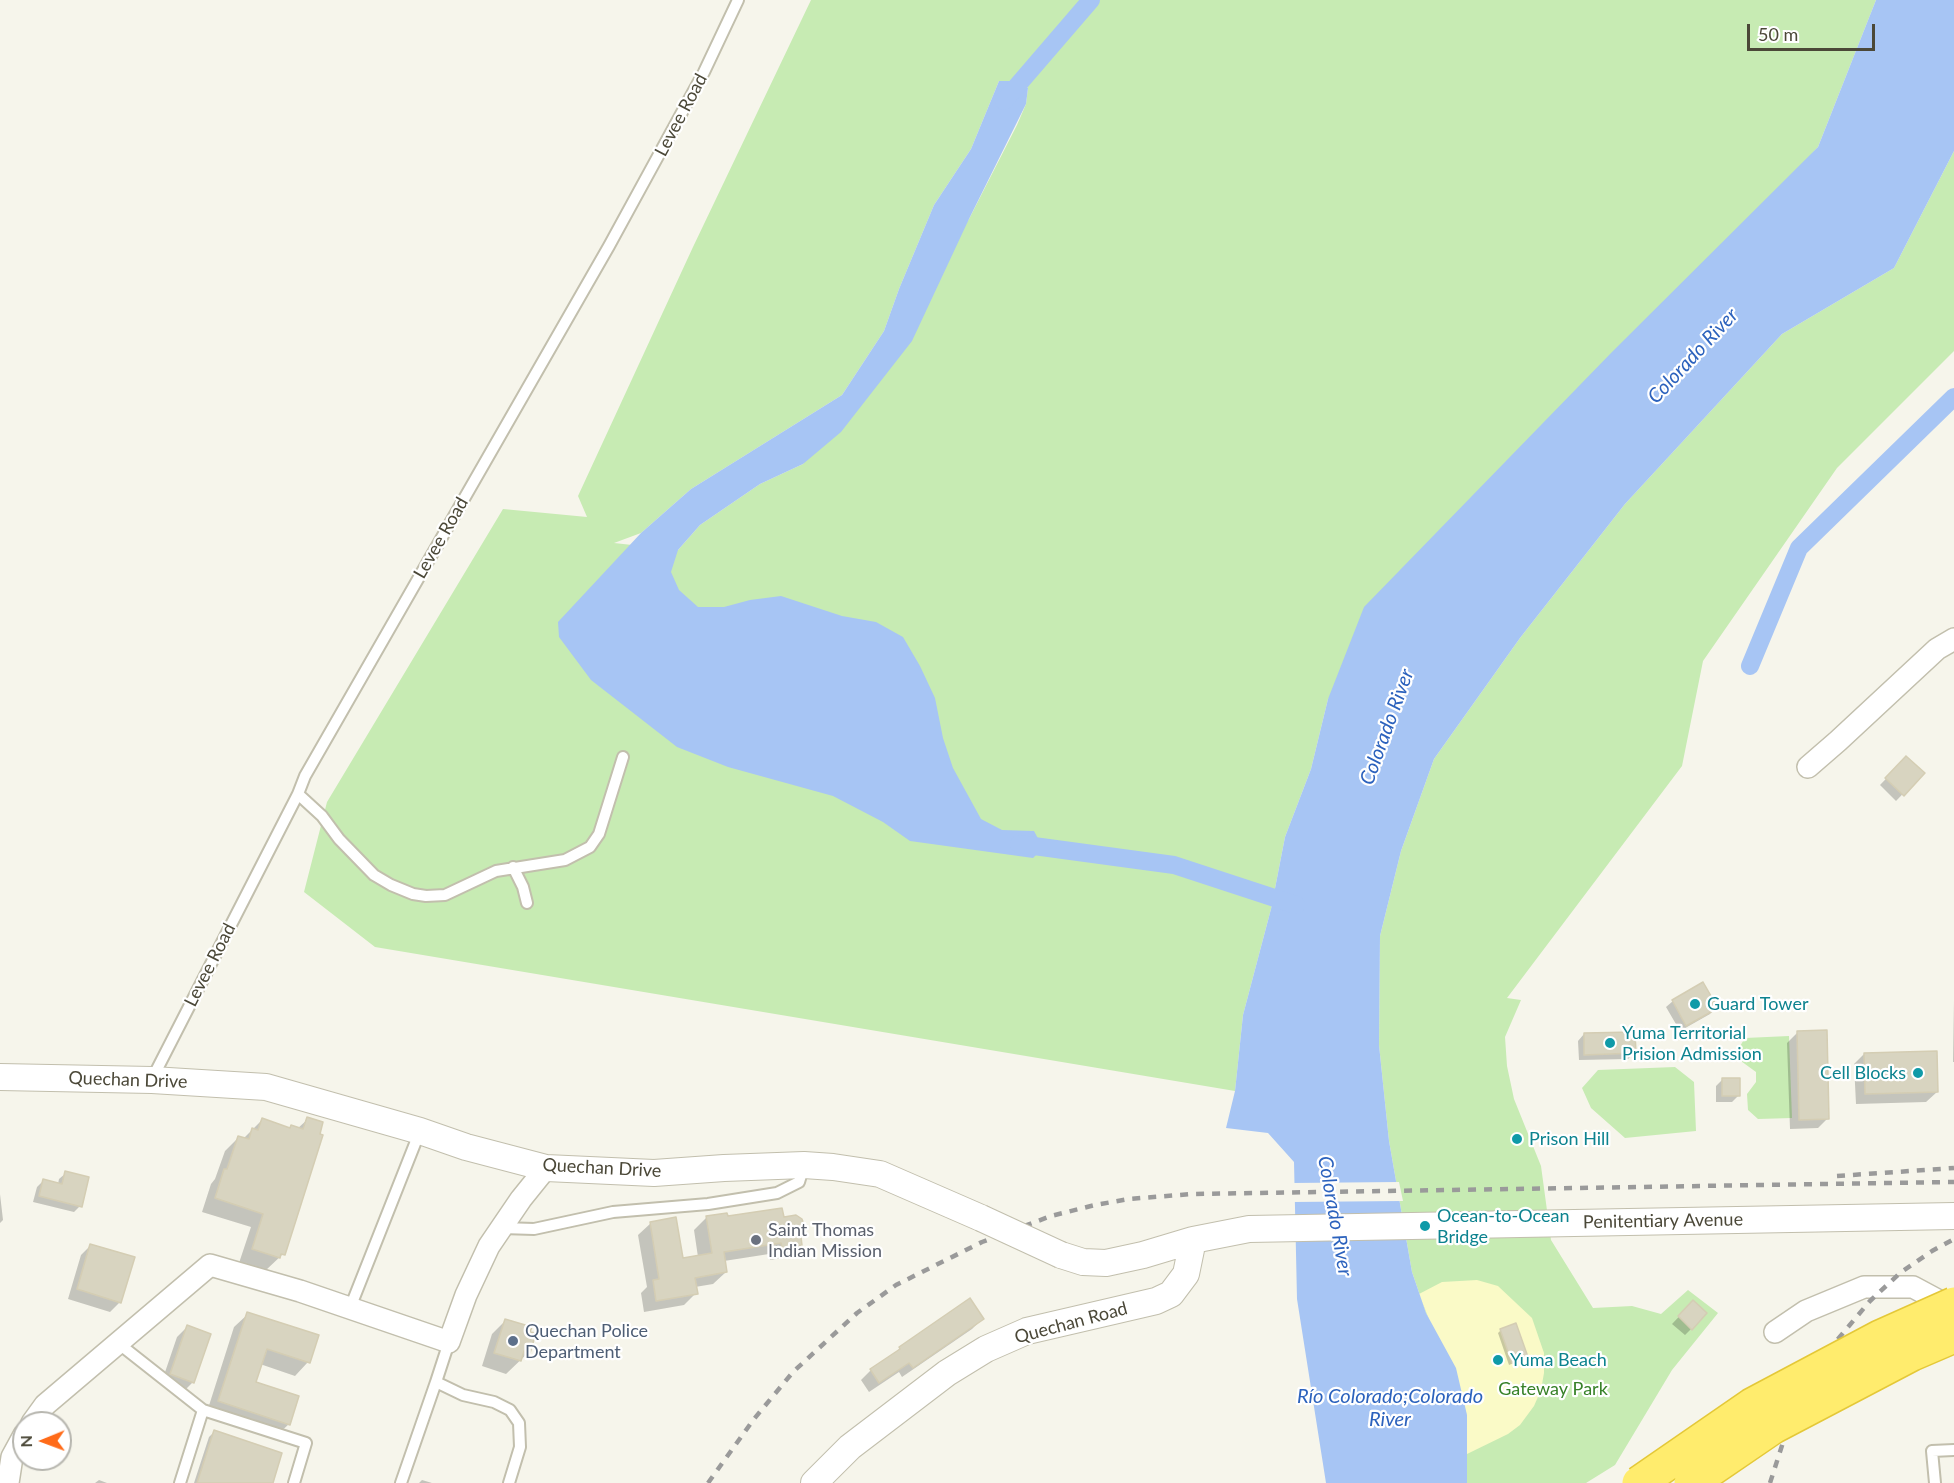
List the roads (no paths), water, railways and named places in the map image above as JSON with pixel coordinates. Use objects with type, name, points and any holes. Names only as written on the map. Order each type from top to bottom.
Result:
[{"type":"highway","points":[[1639,1483],[1752,1405],[1880,1337],[1954,1304]]},
{"type":"highway","points":[[1691,1483],[1773,1427],[1912,1354],[1954,1336]]},
{"type":"street","points":[[1808,767],[1937,649],[1954,639]]},
{"type":"street","name":"Quechan Drive","points":[[0,1077],[152,1080],[266,1087],[420,1131],[466,1147],[546,1168],[654,1173],[804,1165],[880,1174],[1061,1255],[1083,1262],[1106,1263],[1143,1255],[1193,1239]]},
{"type":"street","points":[[41,1411],[210,1265],[300,1291],[449,1342],[489,1246],[546,1168]]},
{"type":"street","name":"Penitentiary Avenue","points":[[1193,1239],[1250,1229],[1954,1216]]},
{"type":"street","name":"Quechan Road","points":[[814,1483],[850,1447],[947,1373],[986,1349],[1027,1331],[1156,1301],[1171,1294],[1186,1274],[1193,1239]]},
{"type":"street","points":[[1775,1332],[1806,1311],[1864,1287],[1913,1287],[1954,1309]]},
{"type":"street","points":[[8,1483],[12,1457]]},
{"type":"lane","name":"Levee Road","points":[[152,1080],[298,794],[305,776],[609,246],[704,72],[738,0]]},
{"type":"lane","points":[[298,794],[322,816],[339,839],[374,875],[413,894],[445,895],[496,871],[564,860],[590,847],[599,834],[623,757]]},
{"type":"lane","points":[[513,867],[523,887],[527,903]]},
{"type":"lane","points":[[350,1308],[420,1131]]},
{"type":"lane","points":[[502,1228],[534,1229],[613,1212],[708,1204],[777,1193],[799,1182],[804,1165]]},
{"type":"lane","points":[[401,1483],[449,1342]]},
{"type":"lane","points":[[118,1343],[203,1410],[306,1443],[294,1483]]},
{"type":"lane","points":[[436,1382],[463,1395],[494,1402],[510,1410],[519,1423],[520,1447],[509,1483]]},
{"type":"lane","points":[[180,1483],[203,1410]]},
{"type":"lane","points":[[1935,1483],[1932,1451],[1954,1450]]},
{"type":"water","name":"Río Colorado;Colorado River","points":[[1876,0],[1954,0],[1954,151],[1894,268],[1782,334],[1625,504],[1520,638],[1434,759],[1401,851],[1380,936],[1379,1045],[1389,1141],[1412,1272],[1426,1313],[1456,1368],[1467,1415],[1467,1483],[1326,1483],[1297,1299],[1294,1162],[1268,1133],[1226,1128],[1235,1091],[1243,1015],[1271,909],[1285,837],[1311,769],[1328,699],[1364,607],[1612,352],[1818,147]]},
{"type":"water","points":[[999,81],[1018,81],[1028,88],[1026,104],[912,341],[841,432],[803,464],[760,484],[700,525],[678,550],[671,572],[679,590],[698,607],[724,607],[750,600],[781,596],[842,616],[876,622],[903,637],[935,698],[943,738],[953,768],[981,819],[1002,830],[1034,831],[1043,848],[1033,858],[910,841],[883,822],[833,796],[728,767],[677,747],[591,680],[559,637],[558,622],[641,533],[691,489],[842,395],[884,331],[934,205],[971,149]]},
{"type":"waterway","points":[[1004,101],[1091,0]]},
{"type":"waterway","points":[[1750,666],[1799,548],[1954,397]]},
{"type":"waterway","points":[[1019,844],[1174,865],[1296,905]]},
{"type":"railway","points":[[1837,1176],[1954,1168]]},
{"type":"railway","points":[[708,1483],[754,1419],[793,1372],[857,1313],[896,1285],[982,1242],[1051,1216],[1095,1205],[1129,1199],[1192,1194],[1954,1182]]},
{"type":"railway","points":[[1770,1483],[1787,1430],[1827,1352],[1870,1301],[1900,1273],[1954,1239]]},
{"type":"place","name":"Guard Tower","points":[[1695,1004]]},
{"type":"place","name":"Yuma Territorial Prision Admission","points":[[1610,1043]]},
{"type":"place","name":"Cell Blocks","points":[[1918,1073]]},
{"type":"place","name":"Prison Hill","points":[[1517,1139]]},
{"type":"place","name":"Ocean-to-Ocean Bridge","points":[[1425,1226]]},
{"type":"place","name":"Saint Thomas Indian Mission","points":[[756,1240]]},
{"type":"place","name":"Quechan Police Department","points":[[513,1341]]},
{"type":"place","name":"Yuma Beach","points":[[1498,1360]]},
{"type":"water label","name":"Colorado River","points":[[1693,356]]},
{"type":"water label","name":"Colorado River","points":[[1387,727]]},
{"type":"water label","name":"Colorado River","points":[[1335,1216]]},
{"type":"park label","name":"Gateway Park","points":[[1553,1389]]}]
